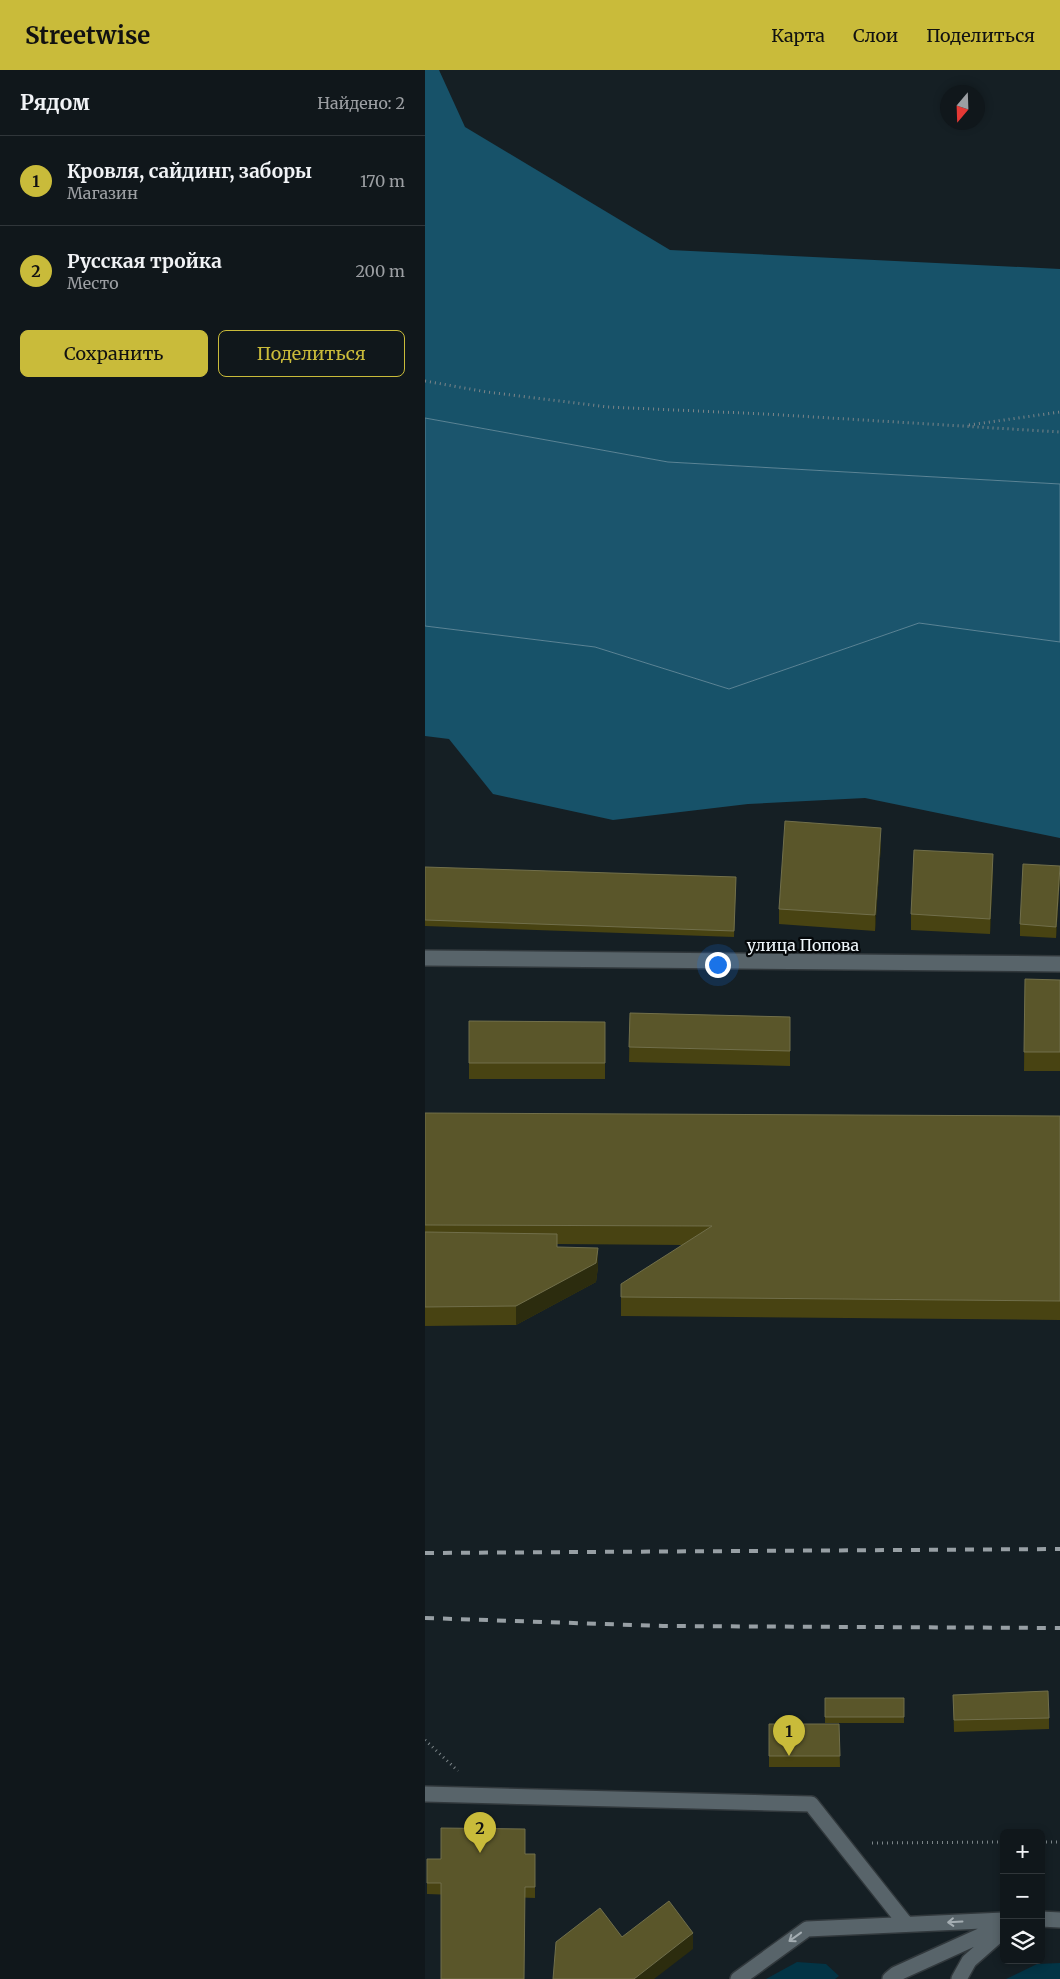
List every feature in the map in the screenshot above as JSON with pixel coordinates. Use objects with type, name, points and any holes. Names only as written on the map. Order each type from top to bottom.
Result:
[{"type":"street","name":"улица Попова","points":[[425,958],[1060,964]]},
{"type":"street","points":[[425,1794],[811,1804],[906,1924]]},
{"type":"street","points":[[738,1979],[807,1929],[1000,1920]]},
{"type":"street","points":[[1045,1920],[1060,1920]]},
{"type":"street","points":[[890,1979],[905,1970],[1000,1927]]},
{"type":"street","points":[[959,1979],[969,1960],[1000,1933]]},
{"type":"path","points":[[425,381],[487,392],[607,407],[765,414],[1060,432]]},
{"type":"path","points":[[962,426],[1060,412]]},
{"type":"path","points":[[425,1740],[484,1795]]},
{"type":"path","points":[[842,1843],[1000,1842]]},
{"type":"path","points":[[1045,1842],[1060,1842]]},
{"type":"shaded area","points":[[425,70],[439,70],[465,127],[670,250],[1060,269],[1060,484],[668,462],[425,418]]},
{"type":"shaded area","points":[[425,418],[668,462],[1060,484],[1060,642],[919,623],[729,689],[595,647],[425,626]]},
{"type":"shaded area","points":[[919,623],[1060,642],[1060,838],[865,798],[748,804],[613,820],[493,794],[449,739],[425,736],[425,626],[595,647],[729,689]]},
{"type":"shaded area","points":[[797,1962],[826,1964],[839,1976],[835,1979],[766,1979]]},
{"type":"shaded area","points":[[1060,1963],[1060,1979],[1006,1979],[1037,1964]]},
{"type":"building","points":[[785,821],[881,828],[875,915],[779,909]]},
{"type":"building","points":[[914,850],[993,854],[990,919],[911,914]]},
{"type":"building","points":[[1023,864],[1060,866],[1056,927],[1020,924]]},
{"type":"building","points":[[425,867],[736,877],[734,931],[425,920]]},
{"type":"building","points":[[1025,979],[1060,980],[1060,1052],[1024,1052]]},
{"type":"building","points":[[630,1013],[790,1017],[790,1051],[629,1047]]},
{"type":"building","points":[[469,1021],[605,1022],[605,1063],[469,1063]]},
{"type":"building","points":[[425,1113],[1060,1116],[1060,1301],[621,1297],[621,1284],[712,1226],[425,1225]]},
{"type":"building","points":[[425,1232],[557,1234],[557,1247],[598,1248],[596,1263],[516,1306],[425,1307]]},
{"type":"building","points":[[1048,1691],[1049,1718],[954,1720],[953,1695]]},
{"type":"building","points":[[825,1698],[904,1698],[904,1717],[825,1717]]},
{"type":"building","points":[[769,1724],[839,1724],[840,1756],[769,1756]]},
{"type":"building","points":[[441,1828],[525,1829],[525,1854],[535,1854],[535,1887],[525,1887],[524,1979],[441,1979],[441,1883],[427,1883],[427,1859],[441,1859]]},
{"type":"building","points":[[669,1901],[693,1933],[634,1979],[553,1979],[556,1942],[600,1908],[622,1937]]},
{"type":"railway","points":[[425,1553],[1060,1549]]},
{"type":"railway","points":[[425,1618],[663,1626],[1060,1628]]},
{"type":"place","name":"Кровля, сайдинг, заборы","points":[[789,1756]]},
{"type":"place","name":"Русская тройка","points":[[480,1853]]}]
